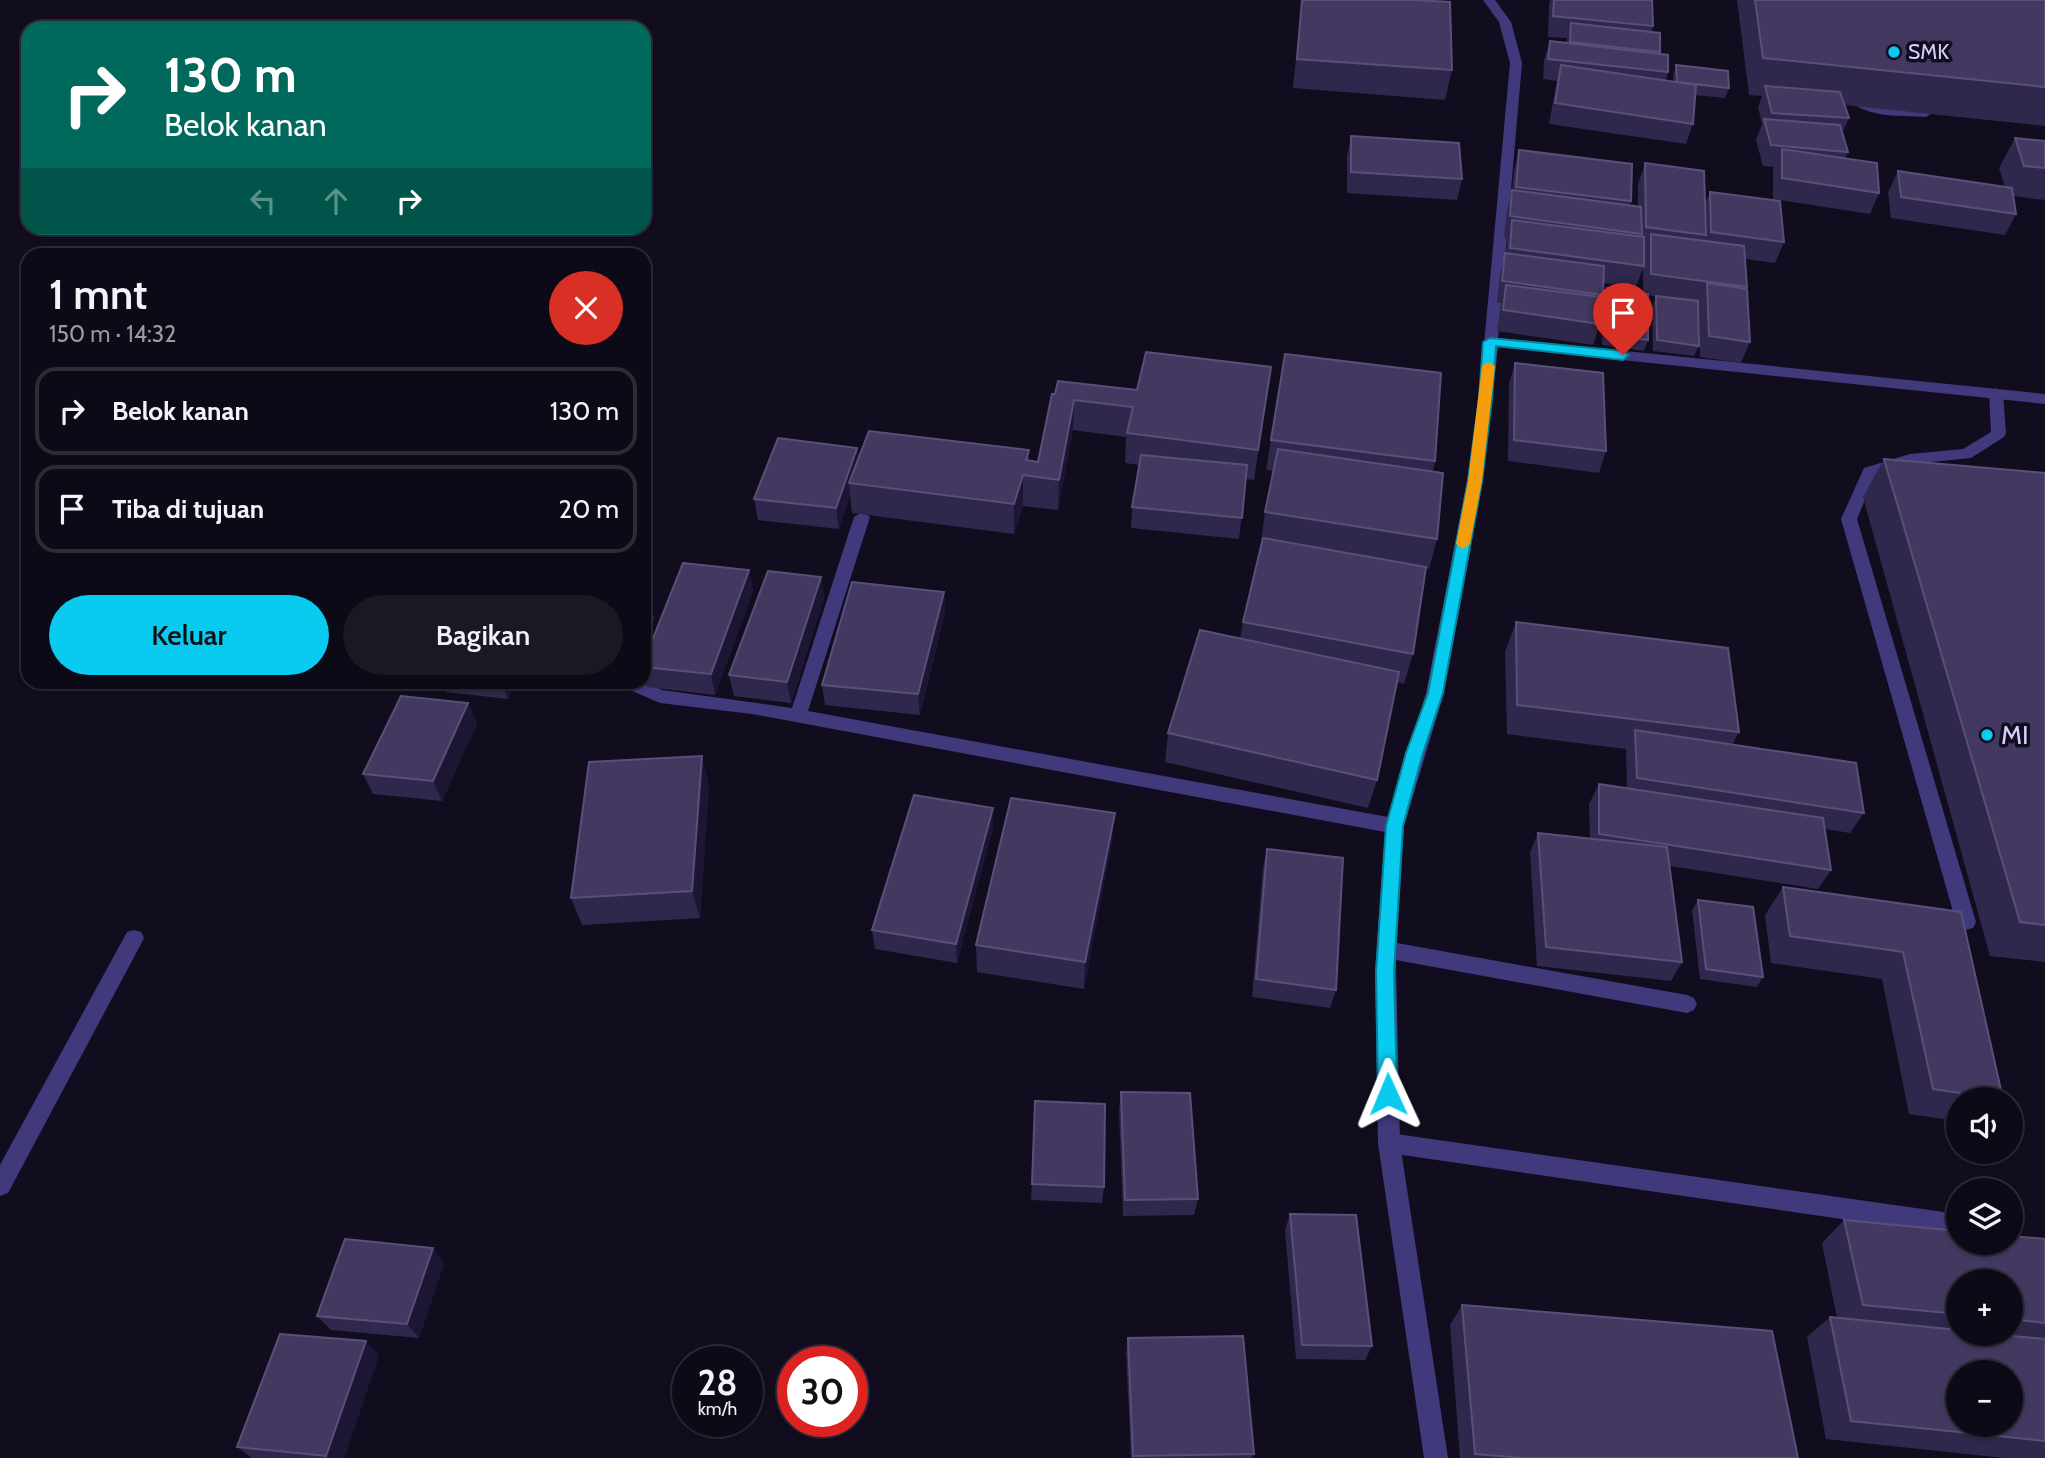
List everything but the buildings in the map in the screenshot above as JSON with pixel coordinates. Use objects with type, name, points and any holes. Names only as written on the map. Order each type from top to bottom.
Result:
[{"type":"street","points":[[1436,1458],[1389,1143],[1386,950],[1395,826],[1435,693],[1475,481],[1486,399],[1516,63],[1505,22],[1489,0]]},
{"type":"street","points":[[1846,86],[1850,97],[1858,104],[1937,114]]},
{"type":"street","points":[[1490,342],[2045,398]]},
{"type":"street","points":[[1966,922],[1849,519],[1868,472],[1910,459],[1966,454],[1999,435],[1996,393]]},
{"type":"street","points":[[798,715],[862,517]]},
{"type":"street","points":[[644,689],[660,696],[798,715],[1395,826]]},
{"type":"street","points":[[0,1186],[134,938]]},
{"type":"street","points":[[1386,950],[1687,1004]]},
{"type":"street","points":[[1389,1143],[1946,1223]]},
{"type":"slow traffic","points":[[1463,544],[1475,481],[1488,366]]},
{"type":"place","name":"SMK","points":[[1894,52]]},
{"type":"place","name":"MI","points":[[1987,735]]},
{"type":"route","points":[[1388,1094],[1385,972],[1395,826],[1435,693],[1475,481],[1486,399],[1490,342],[1623,355]]}]
